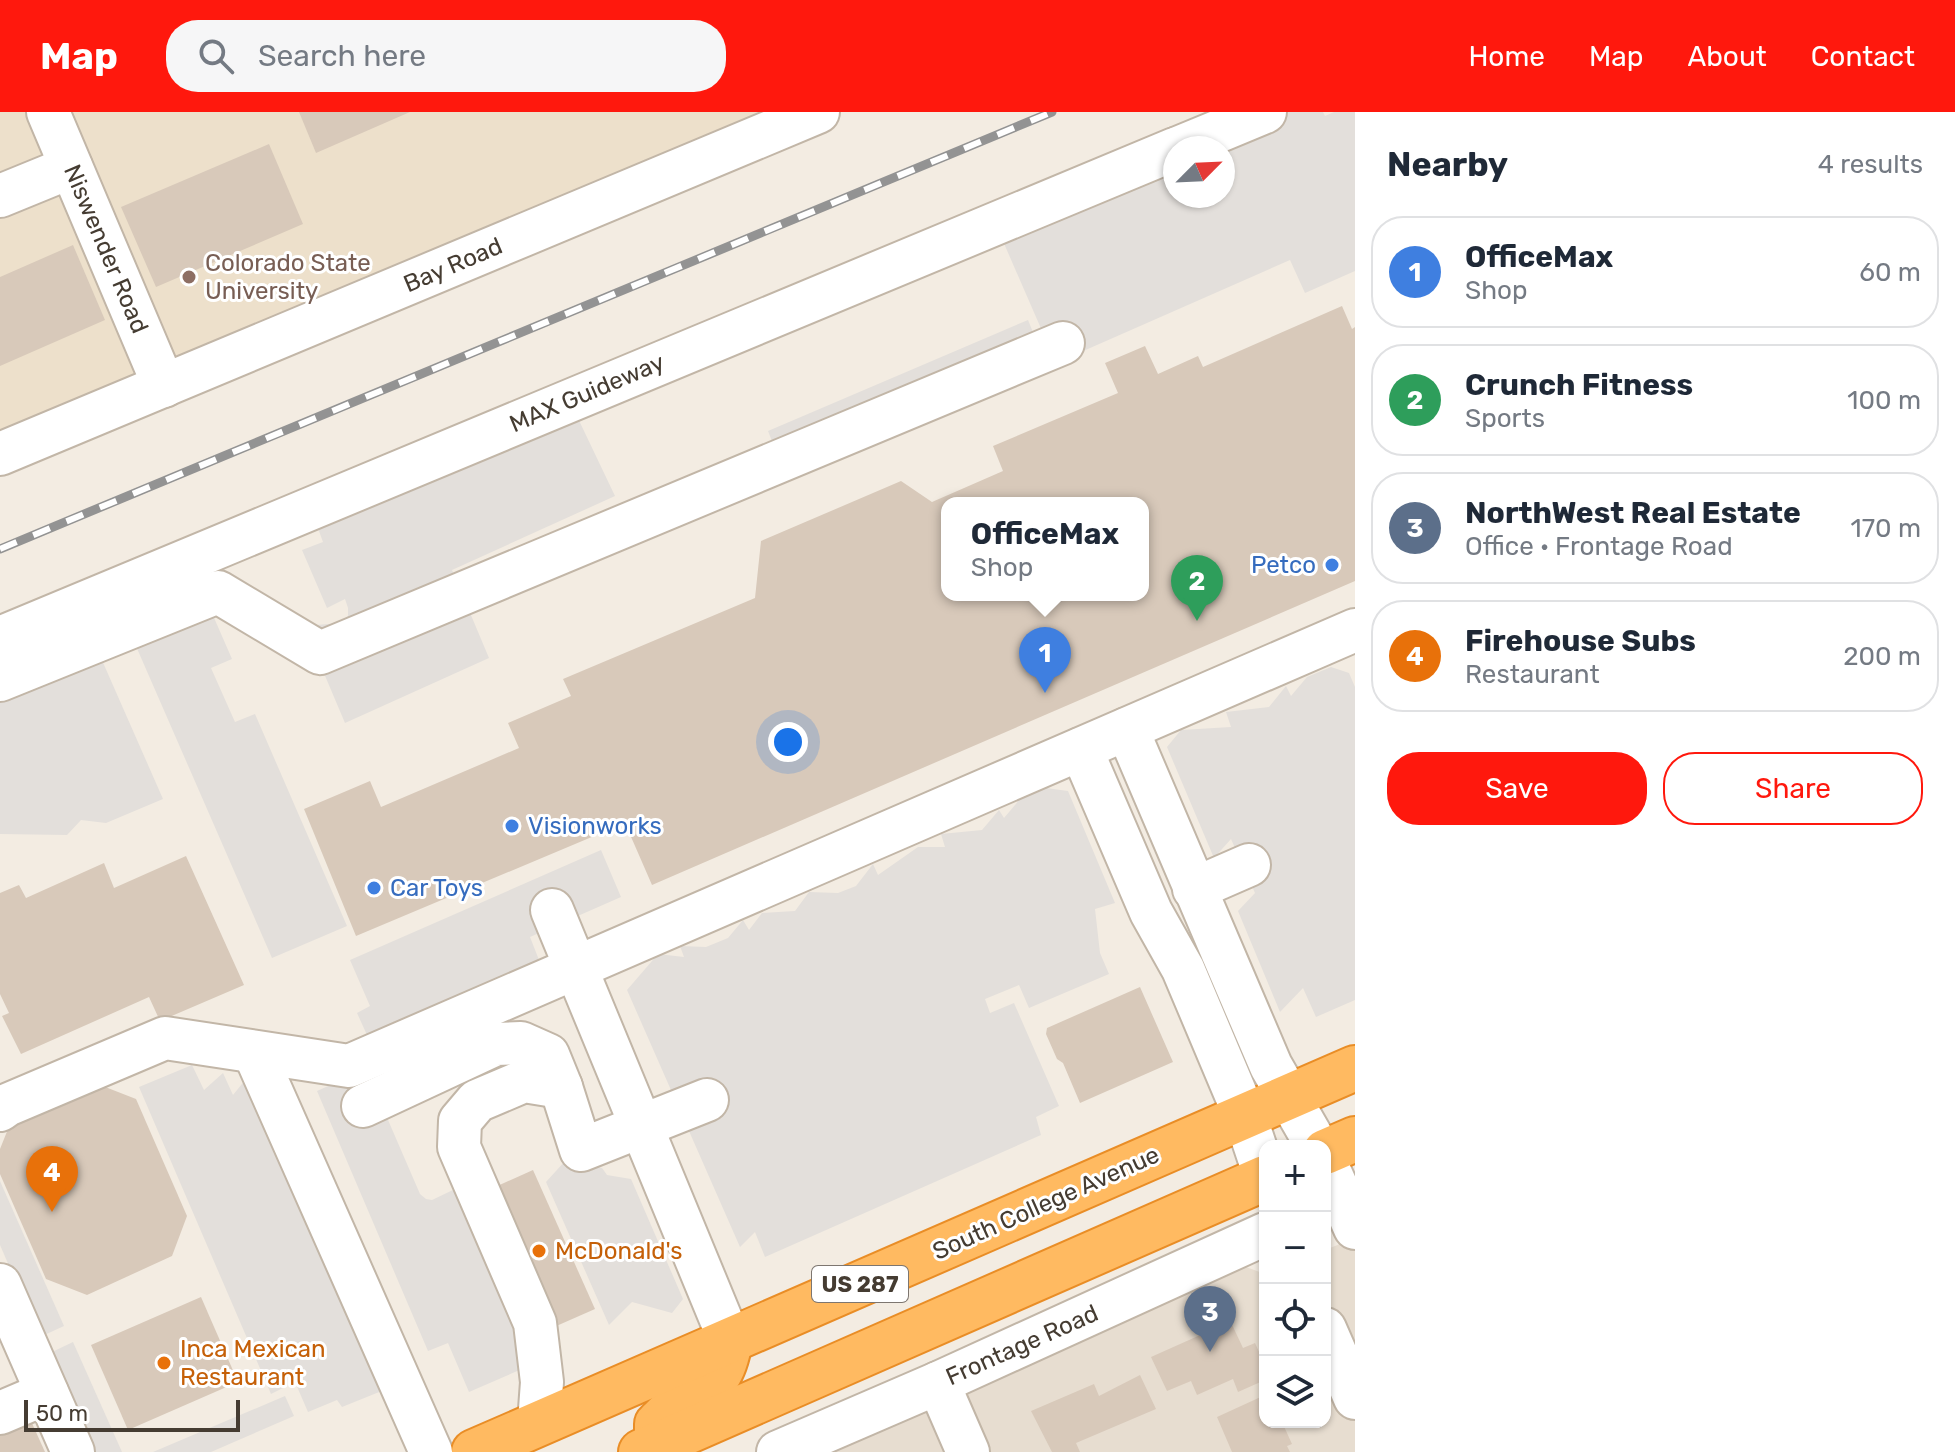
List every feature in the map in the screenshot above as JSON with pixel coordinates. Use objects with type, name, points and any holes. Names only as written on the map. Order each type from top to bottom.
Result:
[{"type":"highway","name":"South College Avenue","points":[[474,1452],[1355,1068]]},
{"type":"highway","points":[[1331,1149],[1355,1139]]},
{"type":"highway","name":"US 287","points":[[649,1448],[1259,1180]]},
{"type":"highway","points":[[649,1448],[657,1424],[678,1403],[711,1385],[725,1365],[730,1341]]},
{"type":"street","name":"Niswender Road","points":[[48,112],[164,386]]},
{"type":"street","name":"Bay Road","points":[[0,454],[818,112]]},
{"type":"street","name":"MAX Guideway","points":[[1207,136],[1265,112]]},
{"type":"street","name":"MAX Guideway","points":[[0,638],[1163,154]]},
{"type":"street","points":[[0,196],[71,167]]},
{"type":"street","points":[[0,680],[218,592],[320,653],[1063,343]]},
{"type":"street","points":[[0,1110],[165,1038],[349,1066],[1355,630]]},
{"type":"street","points":[[1127,729],[1271,1066],[1314,1140]]},
{"type":"street","points":[[1081,749],[1151,912],[1183,969],[1245,1116],[1259,1159]]},
{"type":"street","points":[[1194,889],[1249,865]]},
{"type":"street","points":[[552,910],[730,1341]]},
{"type":"street","points":[[363,1106],[496,1044],[521,1043],[548,1055],[581,1150],[707,1100]]},
{"type":"street","points":[[254,1052],[431,1452]]},
{"type":"street","points":[[539,1423],[542,1382],[535,1323],[459,1147],[449,1121],[448,1097],[460,1076],[484,1063],[509,1057],[535,1065],[561,1087]]},
{"type":"street","points":[[1331,1176],[1344,1207]]},
{"type":"street","name":"Frontage Road","points":[[778,1452],[1259,1237]]},
{"type":"street","points":[[0,1285],[73,1452]]},
{"type":"street","points":[[1331,1343],[1355,1398]]},
{"type":"street","points":[[938,1383],[968,1452]]},
{"type":"street","points":[[0,1413],[47,1393]]},
{"type":"shaded area","name":"Colorado State University","points":[[0,112],[772,112],[0,435]]},
{"type":"shaded area","points":[[1274,112],[1323,112],[1325,116],[1334,112],[1355,112],[1355,271],[1305,293],[1290,260],[1056,363],[999,232],[1163,160],[1163,208],[1235,208],[1235,140]]},
{"type":"shaded area","points":[[1028,320],[1037,342],[777,454],[768,431]]},
{"type":"shaded area","points":[[574,410],[615,496],[452,570],[489,658],[345,723],[323,671],[316,625],[341,623],[348,616],[348,608],[345,599],[327,608],[302,550],[323,542],[315,520]]},
{"type":"shaded area","points":[[208,604],[232,659],[211,668],[235,722],[255,714],[347,926],[272,958],[132,637]]},
{"type":"shaded area","points":[[90,633],[163,799],[106,823],[81,820],[67,835],[0,834],[0,677]]},
{"type":"shaded area","points":[[1331,667],[1349,673],[1355,687],[1355,1000],[1316,1017],[1303,988],[1280,1012],[1238,911],[1255,893],[1231,839],[1214,858],[1167,747],[1181,730],[1231,727],[1226,712],[1269,707],[1286,686],[1291,696],[1307,677]]},
{"type":"shaded area","points":[[1046,788],[1068,791],[1115,903],[1095,909],[1100,953],[1109,974],[1029,1008],[1019,985],[985,999],[990,1013],[1014,1003],[1059,1106],[1036,1117],[1041,1135],[765,1257],[755,1232],[740,1247],[627,990],[658,954],[684,957],[680,946],[706,947],[728,938],[743,920],[749,930],[762,913],[795,911],[809,892],[838,893],[856,886],[873,864],[878,875],[918,847],[945,847],[941,834],[982,830],[999,810],[1004,818],[1020,799]]},
{"type":"shaded area","points":[[601,850],[621,897],[530,937],[539,960],[367,1035],[357,1013],[370,1006],[350,960]]},
{"type":"shaded area","points":[[192,1065],[204,1090],[223,1073],[233,1095],[250,1074],[409,1380],[342,1407],[337,1400],[308,1412],[295,1382],[271,1394],[139,1087]]},
{"type":"shaded area","points":[[366,1069],[420,1194],[432,1200],[455,1189],[531,1365],[469,1392],[448,1343],[428,1351],[317,1091]]},
{"type":"shaded area","points":[[566,1160],[602,1168],[607,1175],[631,1179],[683,1299],[672,1313],[632,1302],[609,1325],[546,1182]]},
{"type":"shaded area","points":[[0,1181],[64,1326],[40,1337],[0,1245]]},
{"type":"shaded area","points":[[1355,1238],[1355,1452],[820,1452],[1246,1267],[1259,1272],[1259,1428],[1331,1428],[1331,1248]]},
{"type":"shaded area","points":[[73,1342],[122,1452],[94,1452],[50,1353]]},
{"type":"shaded area","points":[[285,1396],[294,1416],[211,1452],[153,1452]]},
{"type":"building","points":[[299,112],[410,112],[316,153]]},
{"type":"building","points":[[269,144],[303,224],[156,287],[121,207]]},
{"type":"building","points":[[73,245],[105,320],[0,366],[0,277]]},
{"type":"building","points":[[1342,306],[1352,329],[1355,327],[1355,581],[652,885],[625,823],[356,936],[304,809],[370,781],[381,807],[519,748],[508,723],[571,696],[563,679],[755,598],[761,541],[901,481],[932,502],[941,498],[941,601],[1149,601],[1149,497],[943,497],[1003,471],[993,446],[1118,393],[1105,363],[1145,346],[1158,374],[1198,356],[1203,367]]},
{"type":"building","points":[[186,856],[244,985],[160,1021],[149,997],[21,1054],[2,1016],[9,1013],[0,994],[0,893],[19,885],[26,898],[104,863],[114,888]]},
{"type":"building","points":[[1140,987],[1173,1062],[1080,1103],[1063,1063],[1057,1059],[1046,1034],[1047,1028]]},
{"type":"building","points":[[95,1083],[136,1099],[187,1216],[172,1256],[87,1295],[46,1279],[0,1174],[0,1149],[12,1119]]},
{"type":"building","name":"McDonald's","points":[[533,1170],[595,1309],[545,1331],[484,1192]]},
{"type":"building","name":"Inca Mexican Restaurant","points":[[201,1297],[238,1382],[128,1430],[91,1345]]},
{"type":"building","points":[[1227,1314],[1243,1348],[1255,1343],[1259,1352],[1259,1383],[1238,1392],[1233,1379],[1197,1395],[1191,1381],[1167,1391],[1151,1357],[1207,1332],[1204,1324]]},
{"type":"building","points":[[1140,1375],[1156,1409],[1076,1443],[1080,1452],[1052,1452],[1031,1411],[1094,1384],[1099,1396]]},
{"type":"building","points":[[1259,1398],[1259,1428],[1285,1428],[1292,1444],[1287,1446],[1290,1452],[1232,1452],[1217,1417]]},
{"type":"building","points":[[31,1421],[45,1452],[0,1452],[0,1434]]},
{"type":"railway","points":[[0,549],[1052,112]]},
{"type":"place","name":"Colorado State University","points":[[189,277]]},
{"type":"place","name":"Petco","points":[[1332,565]]},
{"type":"place","name":"Crunch Fitness","points":[[1197,621]]},
{"type":"place","name":"OfficeMax","points":[[1045,693]]},
{"type":"place","name":"Visionworks","points":[[512,826]]},
{"type":"place","name":"Car Toys","points":[[374,888]]},
{"type":"place","name":"Firehouse Subs","points":[[52,1212]]},
{"type":"place","name":"McDonald's","points":[[539,1251]]},
{"type":"place","name":"NorthWest Real Estate","points":[[1210,1352]]},
{"type":"place","name":"Inca Mexican Restaurant","points":[[164,1363]]}]
